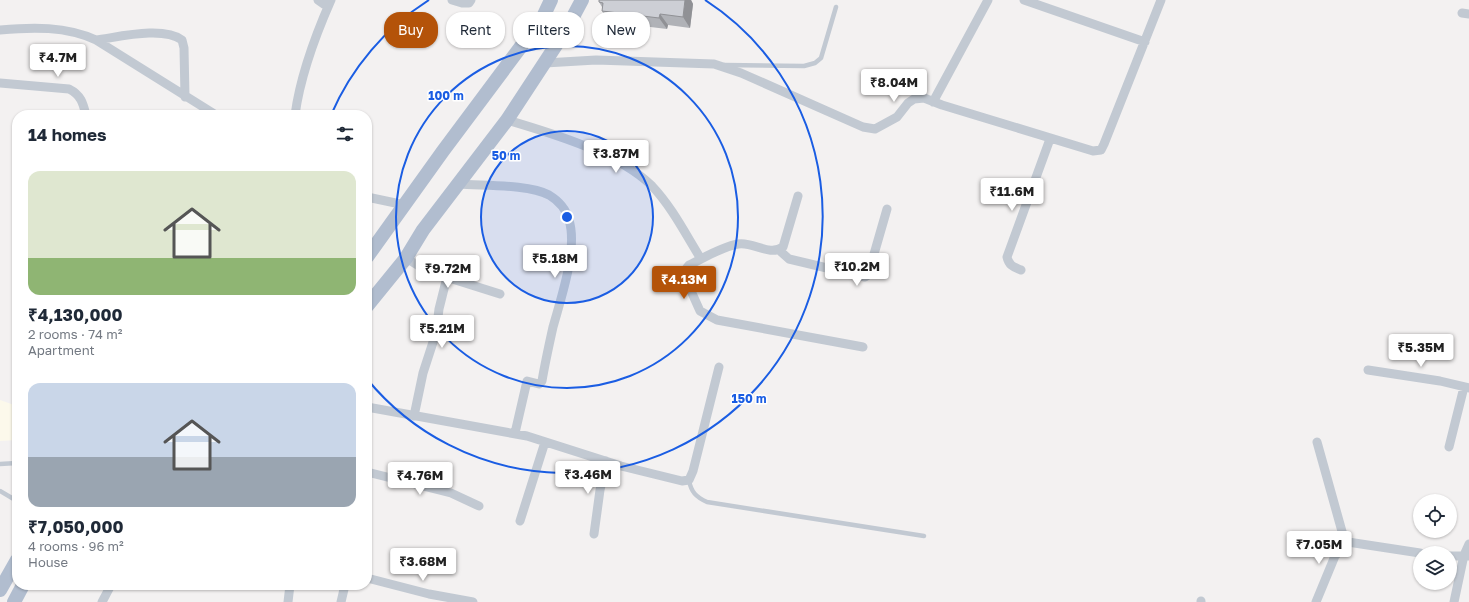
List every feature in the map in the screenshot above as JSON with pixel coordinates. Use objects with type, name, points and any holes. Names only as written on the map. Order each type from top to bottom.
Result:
[{"type":"main road","points":[[372,250],[442,152],[543,18],[551,0]]},
{"type":"main road","points":[[372,300],[406,258],[423,230],[507,120],[546,63],[582,0]]},
{"type":"main road","points":[[0,590],[12,569]]},
{"type":"main road","points":[[14,602],[20,590]]},
{"type":"street","points":[[296,110],[300,89],[330,4],[318,0]]},
{"type":"street","points":[[452,0],[462,3],[469,2],[471,0]]},
{"type":"street","points":[[933,102],[988,0]]},
{"type":"street","points":[[1024,0],[1145,42]]},
{"type":"street","points":[[546,63],[596,60],[714,64],[742,73],[863,127],[875,129],[897,117],[908,103],[914,99],[924,98],[1085,150],[1101,150],[1161,0]]},
{"type":"street","points":[[0,30],[23,28],[68,30],[81,33],[96,40],[207,110]]},
{"type":"street","points":[[96,40],[155,33],[168,33],[176,35],[182,40],[184,48],[185,97]]},
{"type":"street","points":[[0,84],[69,89],[76,93],[83,102],[85,110]]},
{"type":"street","points":[[507,120],[568,140],[633,171],[652,186],[666,204],[701,259]]},
{"type":"street","points":[[1021,270],[1008,263],[1007,257],[1050,139]]},
{"type":"street","points":[[459,184],[507,187],[547,194],[561,204],[569,219],[572,234],[568,268],[562,298],[548,347],[542,381],[539,384],[527,382],[515,434]]},
{"type":"street","points":[[798,196],[783,247],[779,250],[768,250],[739,244],[689,265],[685,270],[685,276],[700,311],[717,320],[863,347]]},
{"type":"street","points":[[372,198],[405,205]]},
{"type":"street","points":[[779,250],[788,259],[865,277],[868,275],[887,210]]},
{"type":"street","points":[[406,258],[427,271],[500,294]]},
{"type":"street","points":[[414,416],[423,373],[436,333],[439,309],[446,278]]},
{"type":"street","points":[[372,408],[515,434],[606,461],[682,481],[689,480],[693,471],[719,367]]},
{"type":"street","points":[[1368,370],[1466,387],[1450,447]]},
{"type":"street","points":[[520,521],[545,442]]},
{"type":"street","points":[[1317,442],[1343,536],[1348,542],[1413,552]]},
{"type":"street","points":[[594,534],[600,490],[606,461]]},
{"type":"street","points":[[372,473],[451,493],[479,506]]},
{"type":"street","points":[[1316,602],[1335,556],[1348,542]]},
{"type":"street","points":[[1454,602],[1469,544]]},
{"type":"street","points":[[372,580],[429,598],[473,602]]},
{"type":"street","points":[[102,602],[108,590]]},
{"type":"street","points":[[288,602],[289,590]]},
{"type":"street","points":[[341,602],[344,590]]},
{"type":"lane","points":[[714,64],[804,66],[815,63],[821,58],[836,7]]},
{"type":"lane","points":[[0,464],[12,463]]},
{"type":"lane","points":[[689,480],[690,489],[697,497],[707,502],[924,536]]},
{"type":"lane","points":[[0,491],[12,497]]},
{"type":"shaded area","points":[[0,400],[12,404],[12,440],[0,441]]},
{"type":"building","points":[[599,0],[685,0],[683,17],[660,14],[659,18],[650,17],[650,12],[602,11],[603,3],[599,2]]}]
